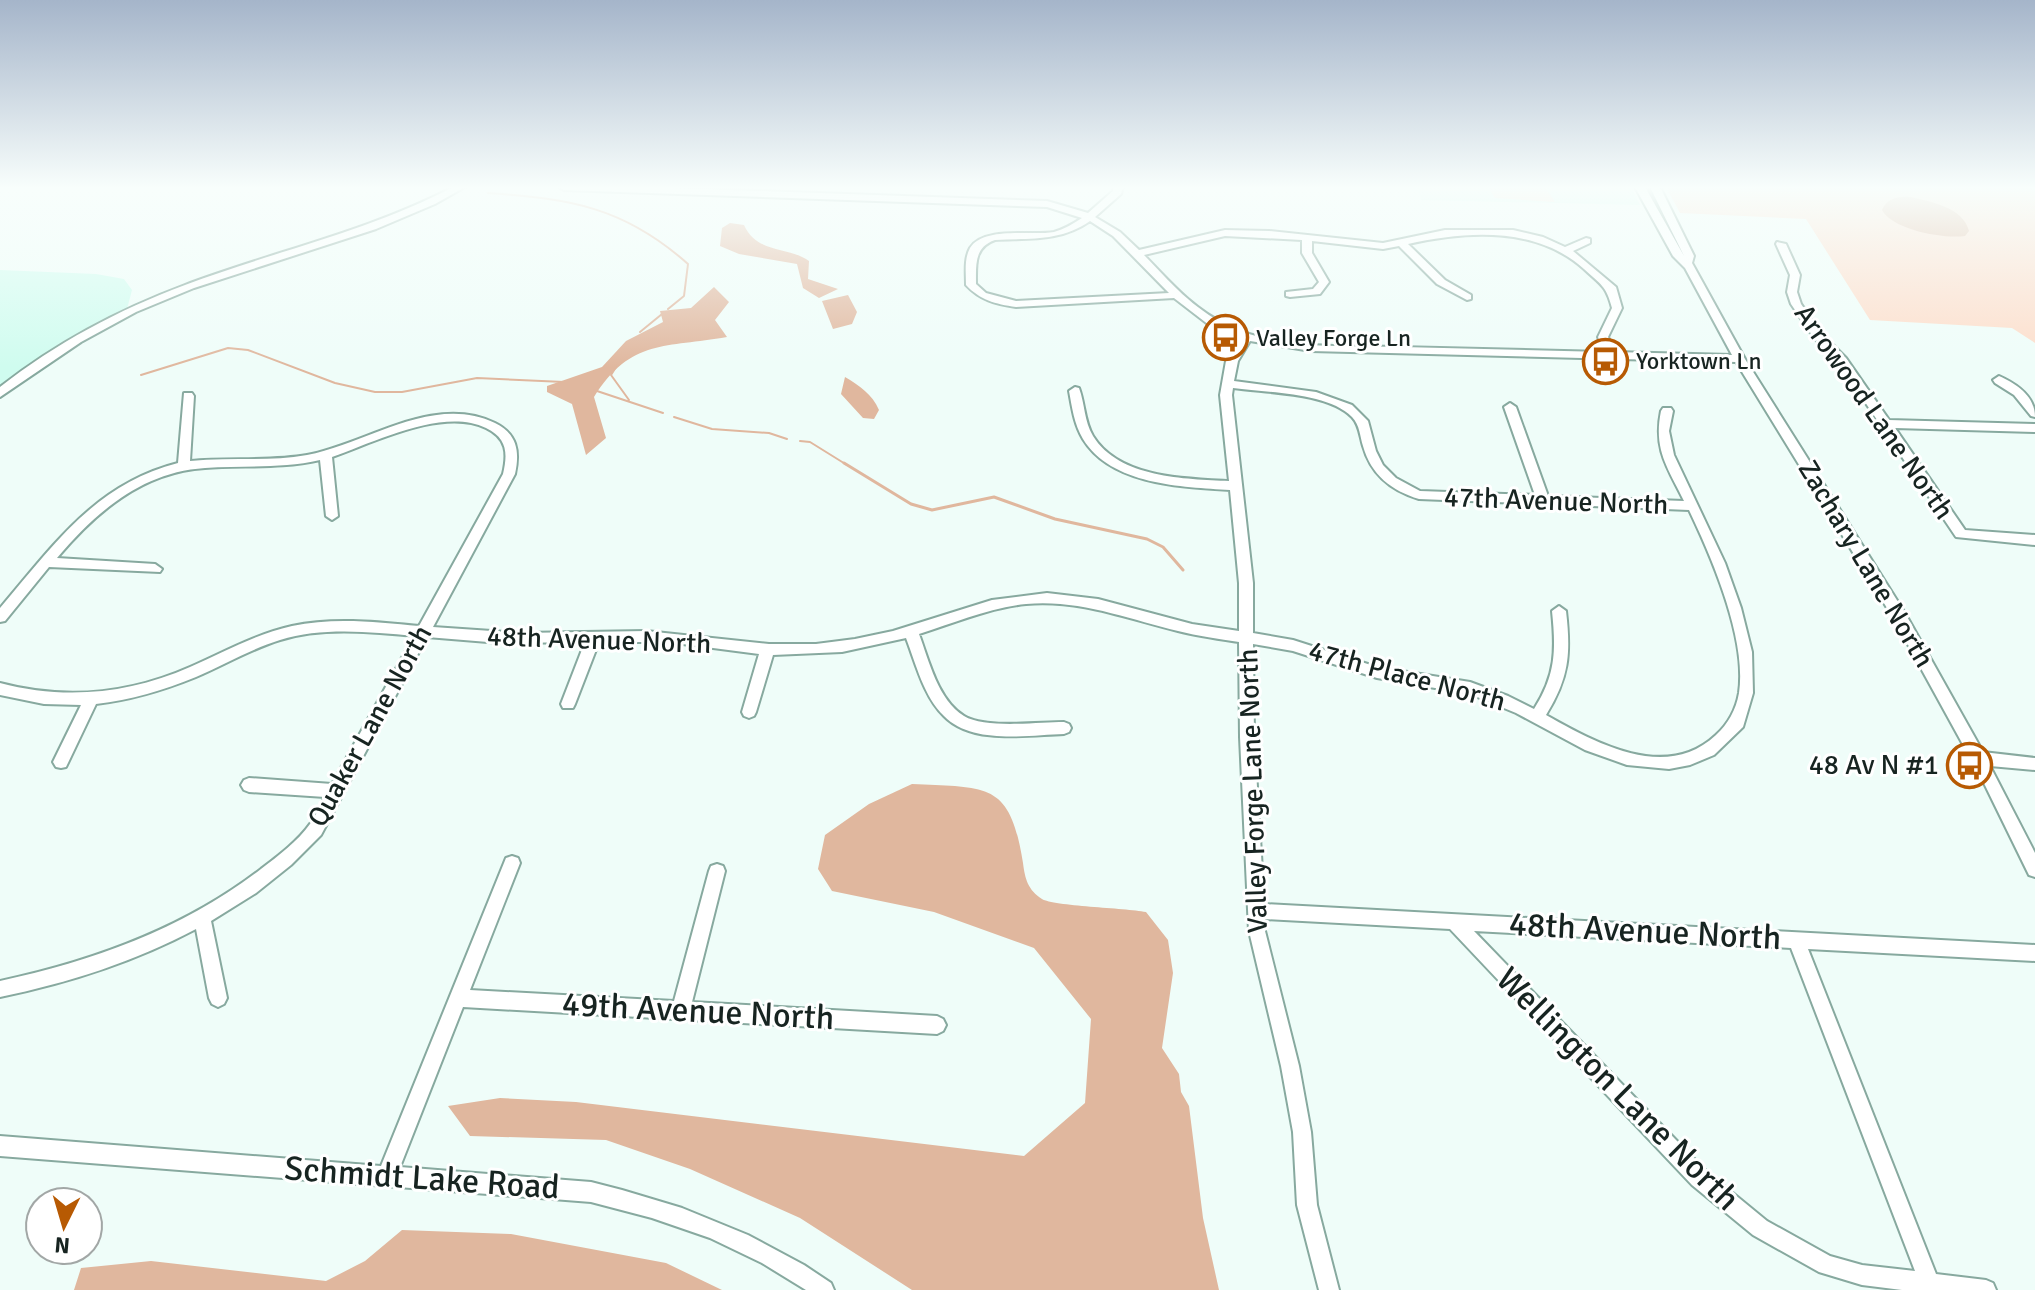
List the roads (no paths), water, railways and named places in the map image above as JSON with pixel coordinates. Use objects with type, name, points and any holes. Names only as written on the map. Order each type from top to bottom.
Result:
[{"type":"street","points":[[0,393],[72,343],[135,310],[219,277],[317,247]]},
{"type":"street","points":[[975,247],[971,285],[989,299],[1030,304],[1109,298],[1150,300],[1178,294]]},
{"type":"street","points":[[1133,247],[1178,294],[1210,321],[1247,337],[1311,348],[1739,359]]},
{"type":"street","points":[[1139,253],[1164,247]]},
{"type":"street","points":[[1290,294],[1316,292],[1324,282],[1307,253],[1307,247]]},
{"type":"street","points":[[1406,247],[1441,282],[1467,297]]},
{"type":"street","points":[[1558,247],[1605,281],[1617,299],[1615,316],[1604,329],[1603,337],[1611,356]]},
{"type":"street","points":[[1566,250],[1572,247]]},
{"type":"street","name":"Zachary Lane North","points":[[1673,247],[1687,264],[1739,359],[1893,605],[1978,758],[2035,870]]},
{"type":"street","name":"Zachary Lane North","points":[[1685,247],[1689,256],[1687,264]]},
{"type":"street","name":"Arrowood Lane North","points":[[1782,247],[1795,275],[1792,292],[1796,304],[1818,336],[1842,360],[1961,534],[2035,540]]},
{"type":"street","name":"Valley Forge Lane North","points":[[1247,337],[1232,361],[1227,384],[1246,583],[1245,685],[1255,911],[1261,954],[1297,1099],[1312,1232],[1329,1290]]},
{"type":"street","points":[[1999,380],[2018,392],[2035,413]]},
{"type":"street","name":"47th Avenue North","points":[[1227,384],[1327,399],[1350,409],[1364,426],[1370,454],[1380,473],[1400,488],[1419,495],[1693,506]]},
{"type":"street","points":[[1075,391],[1079,417],[1086,431],[1109,457],[1127,468],[1172,481],[1235,486]]},
{"type":"street","points":[[184,465],[188,396]]},
{"type":"street","points":[[1510,407],[1543,500]]},
{"type":"street","points":[[1667,411],[1665,443],[1693,506]]},
{"type":"street","name":"Quaker Lane North","points":[[202,917],[239,897],[295,852],[315,830],[509,474],[512,462],[509,441],[492,425],[477,419],[433,420],[326,455]]},
{"type":"street","points":[[1887,424],[2035,428]]},
{"type":"street","points":[[0,617],[92,514],[138,481],[184,465],[217,461],[282,462],[326,455],[332,516]]},
{"type":"street","name":"47th Place North","points":[[1247,638],[1287,643],[1386,674],[1468,686],[1603,751],[1651,762],[1674,762],[1711,751],[1725,739],[1746,694],[1744,648],[1730,585],[1693,506]]},
{"type":"street","points":[[49,562],[155,569]]},
{"type":"street","name":"48th Avenue North","points":[[0,689],[44,699],[91,699],[174,679],[261,641],[301,629],[340,627],[524,639],[594,636],[685,639],[767,651],[834,649],[911,632],[996,602],[1060,598],[1116,606],[1173,625],[1247,638]]},
{"type":"street","points":[[1537,717],[1559,683],[1563,658],[1559,611]]},
{"type":"street","points":[[911,632],[936,698],[956,721],[989,729],[1064,728]]},
{"type":"street","points":[[568,704],[594,636]]},
{"type":"street","points":[[749,712],[767,651]]},
{"type":"street","points":[[61,762],[91,699]]},
{"type":"street","points":[[1978,758],[2035,764]]},
{"type":"street","points":[[249,785],[336,791]]},
{"type":"street","points":[[387,1175],[512,863]]},
{"type":"street","points":[[681,1010],[717,871]]},
{"type":"street","name":"48th Avenue North","points":[[1255,911],[2035,953]]},
{"type":"street","points":[[0,989],[81,970],[202,917],[218,998]]},
{"type":"street","name":"Wellington Lane North","points":[[1452,920],[1728,1204],[1791,1248],[1826,1265],[1931,1288]]},
{"type":"street","points":[[1796,939],[1931,1288],[1986,1290]]},
{"type":"street","name":"49th Avenue North","points":[[459,998],[937,1025]]},
{"type":"street","name":"Schmidt Lake Road","points":[[0,1146],[548,1186],[647,1205],[751,1246],[824,1290]]},
{"type":"waterway","points":[[667,247],[688,264],[684,296],[668,309]]},
{"type":"waterway","points":[[640,332],[662,314]]},
{"type":"waterway","points":[[141,375],[228,348],[248,350],[335,383],[375,392],[402,392],[477,378],[564,382]]},
{"type":"waterway","points":[[616,367],[611,375],[629,400]]},
{"type":"waterway","points":[[594,390],[663,413]]},
{"type":"waterway","points":[[674,417],[712,429],[769,433],[787,439]]},
{"type":"waterway","points":[[800,441],[810,442],[847,465]]},
{"type":"waterway","points":[[844,463],[911,504],[932,510],[994,497],[1055,519],[1147,539],[1163,547],[1183,570]]},
{"type":"place","name":"Valley Forge Ln","points":[[1225,338]]},
{"type":"place","name":"Yorktown Ln","points":[[1605,361]]},
{"type":"place","name":"48 Av N #1","points":[[1970,765]]}]
